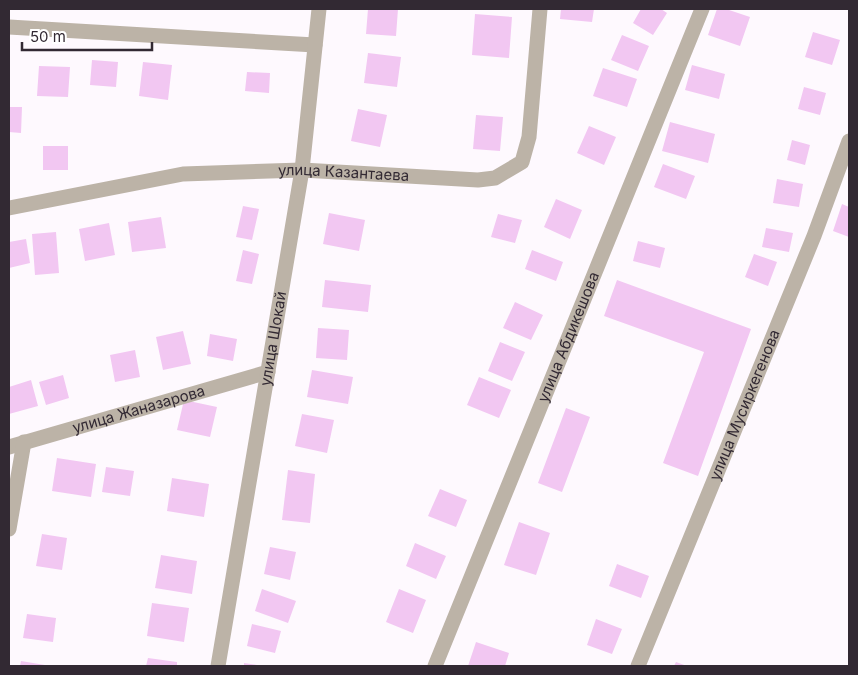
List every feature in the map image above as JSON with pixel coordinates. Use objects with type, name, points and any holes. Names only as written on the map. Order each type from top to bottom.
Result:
[{"type":"street","name":"улица Шокай","points":[[218,666],[302,170],[319,9]]},
{"type":"street","name":"улица Казантаева","points":[[9,208],[183,174],[302,170],[478,180],[495,178],[522,162],[529,138],[540,9]]},
{"type":"street","name":"улица Абдикешова","points":[[435,666],[702,9]]},
{"type":"street","points":[[9,27],[315,45]]},
{"type":"street","name":"улица Мусиркегенова","points":[[638,666],[814,236],[849,141]]},
{"type":"street","name":"улица Жаназарова","points":[[9,447],[268,372]]},
{"type":"street","points":[[9,529],[24,442]]},
{"type":"building","points":[[368,9],[398,9],[396,36],[366,34]]},
{"type":"building","points":[[561,9],[594,9],[592,22],[560,19]]},
{"type":"building","points":[[641,9],[661,9],[667,13],[653,35],[633,23]]},
{"type":"building","points":[[717,9],[726,9],[750,17],[740,46],[708,35]]},
{"type":"building","points":[[475,14],[512,17],[509,58],[472,55]]},
{"type":"building","points":[[813,32],[840,40],[832,65],[805,57]]},
{"type":"building","points":[[622,35],[649,46],[638,71],[611,60]]},
{"type":"building","points":[[368,53],[401,57],[397,87],[364,83]]},
{"type":"building","points":[[92,60],[118,62],[116,87],[90,85]]},
{"type":"building","points":[[143,62],[172,65],[168,100],[139,96]]},
{"type":"building","points":[[692,65],[725,74],[719,99],[685,90]]},
{"type":"building","points":[[39,66],[70,67],[68,97],[37,96]]},
{"type":"building","points":[[603,68],[637,79],[627,107],[593,96]]},
{"type":"building","points":[[247,72],[270,73],[269,93],[245,91]]},
{"type":"building","points":[[804,87],[826,93],[820,115],[798,109]]},
{"type":"building","points":[[9,107],[22,107],[21,133],[9,132]]},
{"type":"building","points":[[358,109],[387,115],[380,147],[351,141]]},
{"type":"building","points":[[476,115],[503,117],[500,151],[473,149]]},
{"type":"building","points":[[670,122],[715,134],[708,163],[662,151]]},
{"type":"building","points":[[589,126],[616,137],[604,165],[577,153]]},
{"type":"building","points":[[792,140],[810,145],[805,165],[787,160]]},
{"type":"building","points":[[43,146],[68,146],[68,170],[43,170]]},
{"type":"building","points":[[663,164],[695,176],[686,199],[654,187]]},
{"type":"building","points":[[777,179],[803,184],[799,207],[773,203]]},
{"type":"building","points":[[556,199],[582,210],[570,239],[544,227]]},
{"type":"building","points":[[842,204],[849,207],[849,237],[833,231]]},
{"type":"building","points":[[243,206],[259,209],[252,240],[236,237]]},
{"type":"building","points":[[329,213],[365,220],[359,251],[323,244]]},
{"type":"building","points":[[498,214],[522,220],[515,243],[491,237]]},
{"type":"building","points":[[161,217],[166,248],[132,252],[128,222]]},
{"type":"building","points":[[109,223],[115,255],[85,261],[79,229]]},
{"type":"building","points":[[766,228],[793,233],[789,252],[762,247]]},
{"type":"building","points":[[56,232],[59,273],[35,275],[32,234]]},
{"type":"building","points":[[26,239],[30,263],[9,268],[9,242]]},
{"type":"building","points":[[638,241],[665,248],[660,268],[633,261]]},
{"type":"building","points":[[243,250],[259,254],[252,284],[236,281]]},
{"type":"building","points":[[532,250],[563,262],[556,281],[525,269]]},
{"type":"building","points":[[754,254],[777,262],[768,286],[745,277]]},
{"type":"building","points":[[325,280],[371,285],[368,312],[322,307]]},
{"type":"building","points":[[617,280],[751,329],[698,476],[663,463],[704,352],[604,316]]},
{"type":"building","points":[[515,302],[543,315],[531,340],[503,328]]},
{"type":"building","points":[[318,328],[349,330],[347,360],[316,358]]},
{"type":"building","points":[[183,331],[191,364],[163,370],[156,337]]},
{"type":"building","points":[[210,334],[237,339],[233,361],[207,356]]},
{"type":"building","points":[[500,342],[525,352],[512,381],[488,371]]},
{"type":"building","points":[[135,350],[140,377],[115,382],[110,355]]},
{"type":"building","points":[[312,370],[353,377],[348,404],[307,397]]},
{"type":"building","points":[[63,375],[69,398],[46,405],[39,382]]},
{"type":"building","points":[[479,377],[511,390],[499,418],[467,405]]},
{"type":"building","points":[[31,380],[38,406],[9,414],[9,387]]},
{"type":"building","points":[[184,400],[217,407],[210,437],[177,430]]},
{"type":"building","points":[[566,408],[590,417],[562,492],[538,483]]},
{"type":"building","points":[[302,414],[334,420],[327,453],[295,446]]},
{"type":"building","points":[[57,458],[96,464],[91,497],[52,491]]},
{"type":"building","points":[[106,467],[134,471],[130,496],[102,492]]},
{"type":"building","points":[[288,470],[315,474],[310,523],[282,520]]},
{"type":"building","points":[[172,478],[209,484],[204,517],[167,511]]},
{"type":"building","points":[[440,489],[467,500],[456,527],[428,516]]},
{"type":"building","points":[[519,522],[550,533],[536,575],[504,565]]},
{"type":"building","points":[[42,534],[67,538],[62,570],[36,566]]},
{"type":"building","points":[[415,543],[446,556],[436,579],[406,566]]},
{"type":"building","points":[[270,547],[296,552],[290,580],[264,574]]},
{"type":"building","points":[[161,555],[197,561],[192,594],[155,588]]},
{"type":"building","points":[[617,564],[649,576],[641,598],[609,586]]},
{"type":"building","points":[[262,589],[296,601],[288,623],[255,611]]},
{"type":"building","points":[[399,589],[426,600],[413,633],[386,622]]},
{"type":"building","points":[[152,603],[189,608],[184,642],[147,636]]},
{"type":"building","points":[[27,614],[56,618],[53,642],[23,638]]},
{"type":"building","points":[[596,619],[622,629],[612,654],[587,645]]},
{"type":"building","points":[[252,624],[281,631],[275,653],[247,646]]},
{"type":"building","points":[[476,642],[509,653],[505,666],[468,666]]},
{"type":"building","points":[[148,658],[177,662],[177,666],[146,666]]},
{"type":"building","points":[[21,661],[45,665],[45,666],[20,666]]},
{"type":"building","points":[[676,662],[687,666],[674,666]]},
{"type":"building","points":[[244,663],[257,665],[257,666],[244,666]]}]
